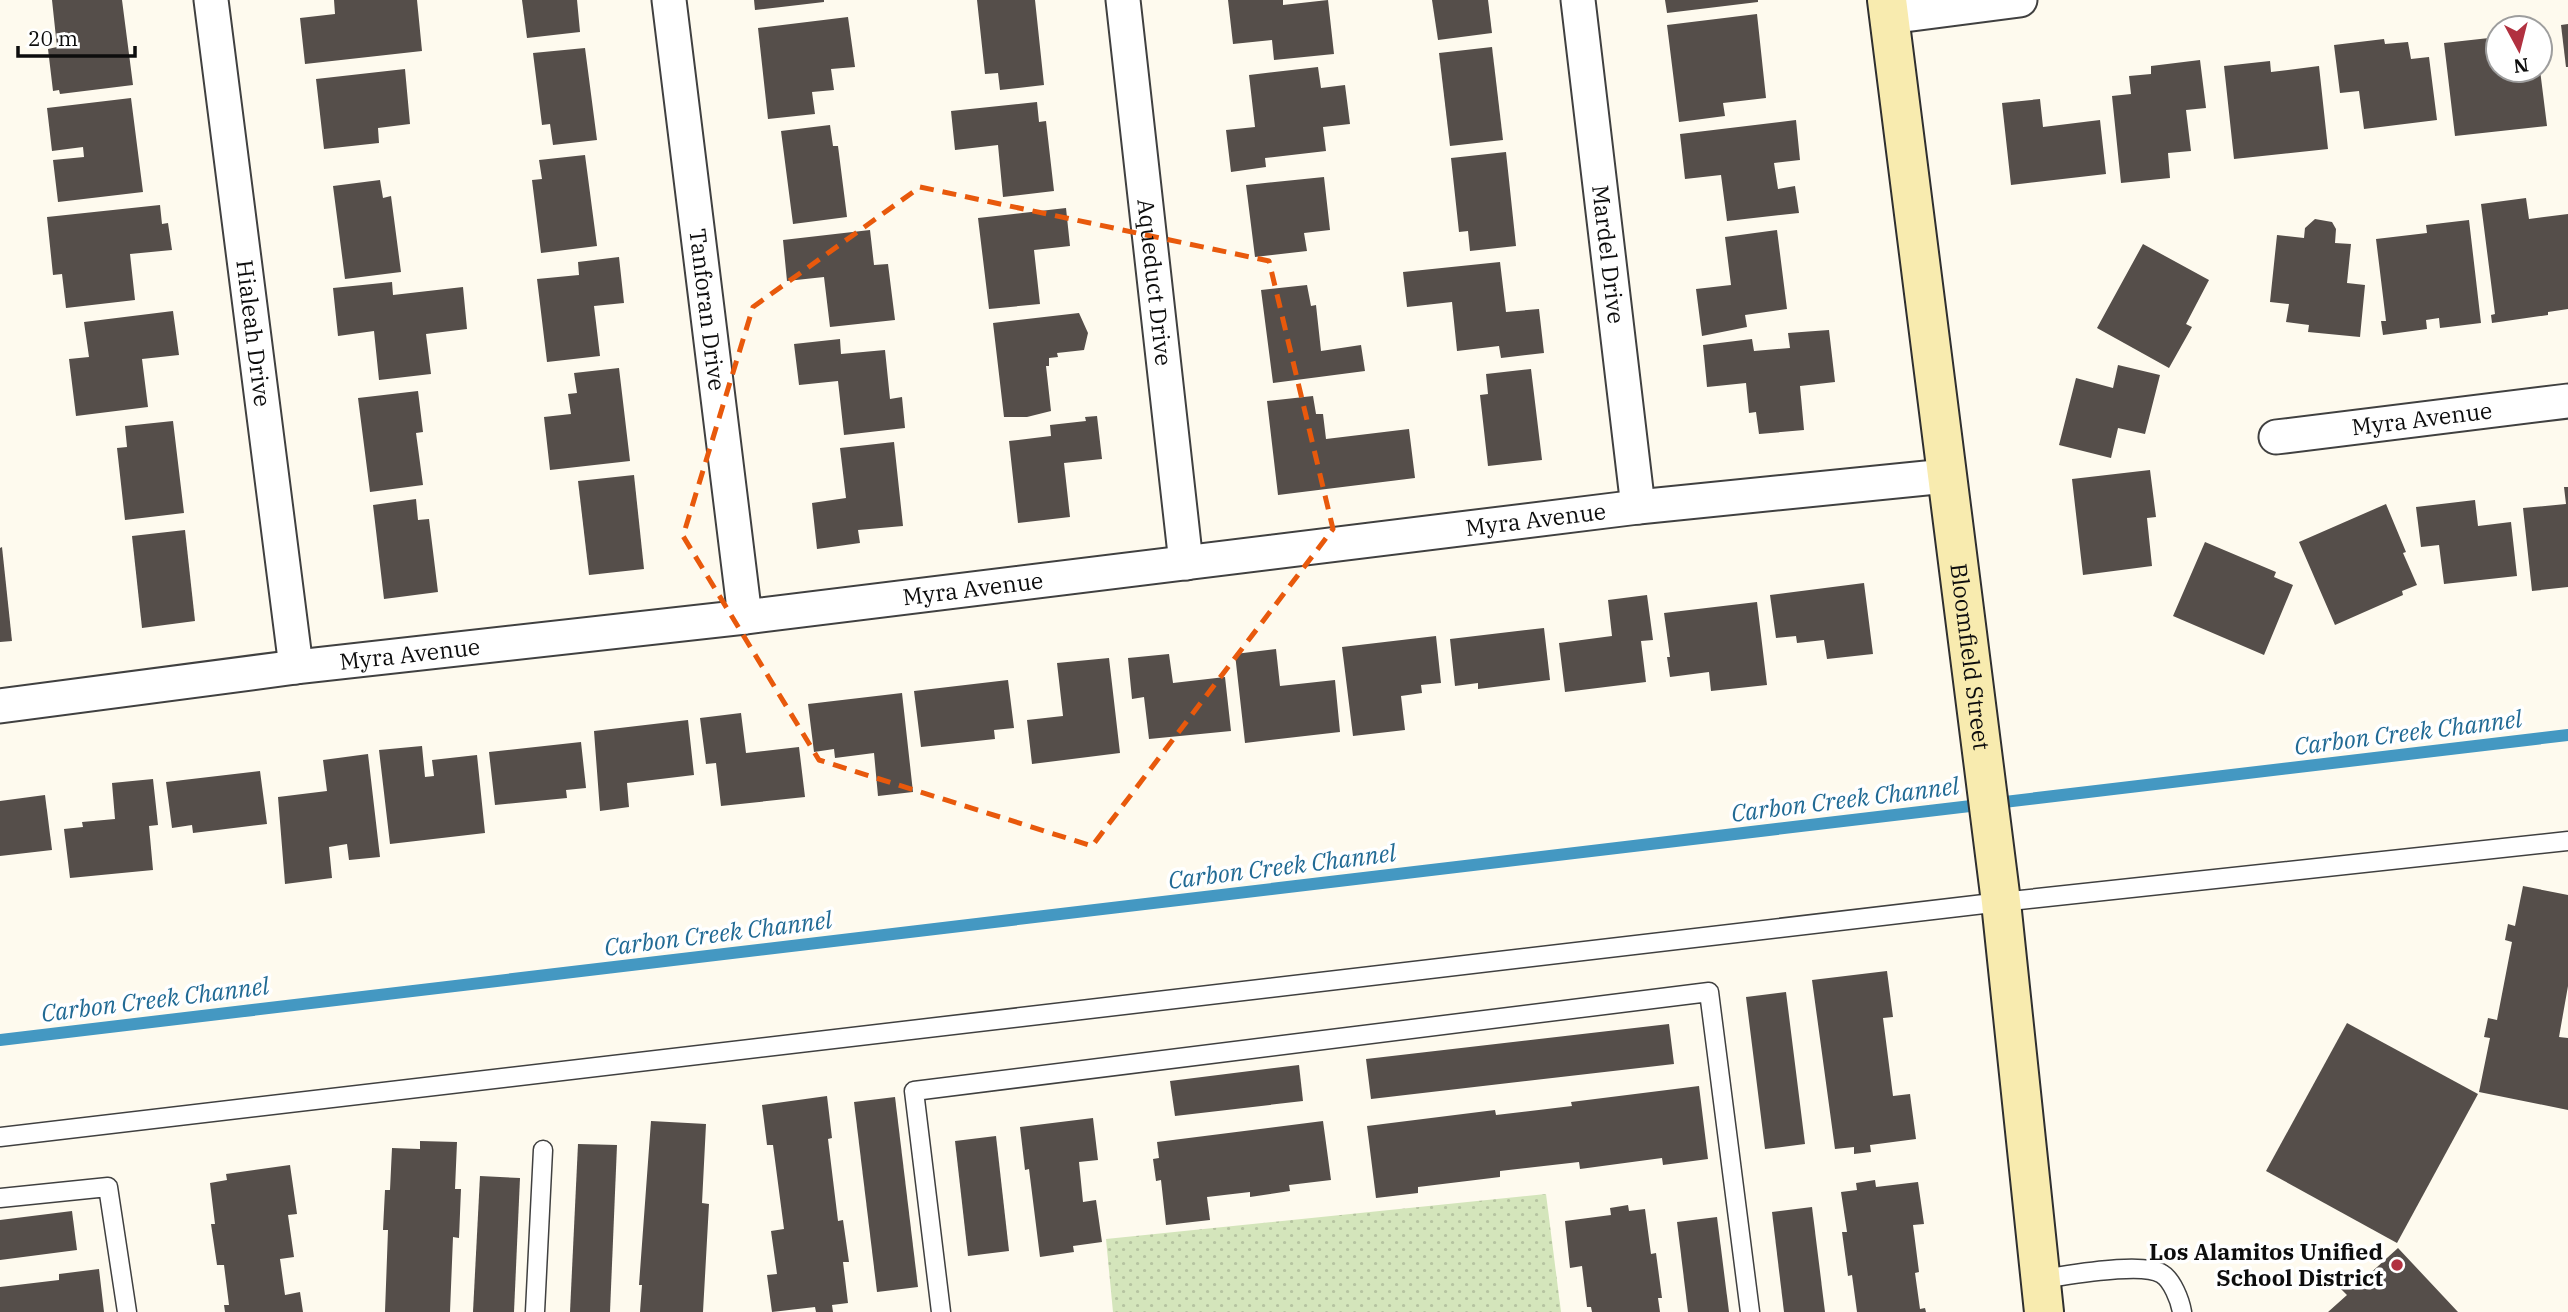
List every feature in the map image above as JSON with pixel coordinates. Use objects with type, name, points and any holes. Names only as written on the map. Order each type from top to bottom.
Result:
[{"type":"street","name":"Hialeah Drive","points":[[211,0],[296,667]]},
{"type":"street","name":"Tanforan Drive","points":[[668,0],[745,617]]},
{"type":"street","name":"Aqueduct Drive","points":[[1123,0],[1186,562]]},
{"type":"street","name":"Mardel Drive","points":[[1578,0],[1638,507]]},
{"type":"street","points":[[1888,9],[2020,0]]},
{"type":"street","name":"Bloomfield Street","points":[[1888,9],[2001,902],[2042,1296]]},
{"type":"street","name":"Myra Avenue","points":[[2276,437],[2568,401]]},
{"type":"street","name":"Myra Avenue","points":[[0,706],[296,667],[745,617],[1638,507],[1946,476]]},
{"type":"lane","points":[[0,1137],[2001,902],[2568,841]]},
{"type":"lane","points":[[941,1312],[914,1091],[1709,992],[1750,1312]]},
{"type":"lane","points":[[535,1312],[543,1150]]},
{"type":"lane","points":[[0,1198],[108,1187],[127,1312]]},
{"type":"lane","points":[[2042,1296],[2141,1267],[2163,1274],[2180,1300],[2182,1312]]},
{"type":"highlighted area","points":[[920,187],[1269,261],[1333,529],[1092,846],[819,760],[683,536],[753,307]]},
{"type":"green space","points":[[1546,1194],[1561,1312],[1113,1312],[1106,1239]]},
{"type":"building","points":[[52,0],[122,0],[133,85],[60,94],[59,90],[53,91],[48,49],[57,47]]},
{"type":"building","points":[[334,0],[417,0],[422,51],[305,64],[300,18],[335,14]]},
{"type":"building","points":[[522,0],[577,0],[580,32],[527,38]]},
{"type":"building","points":[[754,0],[824,0],[824,2],[755,10]]},
{"type":"building","points":[[977,0],[1035,0],[1044,85],[1000,90],[998,73],[985,74]]},
{"type":"building","points":[[1228,0],[1283,0],[1283,5],[1328,0],[1334,54],[1274,60],[1272,40],[1233,44]]},
{"type":"building","points":[[1432,0],[1488,0],[1492,33],[1438,40]]},
{"type":"building","points":[[1665,0],[1758,0],[1758,2],[1667,13]]},
{"type":"building","points":[[1757,14],[1766,98],[1723,103],[1725,116],[1679,122],[1667,25]]},
{"type":"building","points":[[848,17],[855,67],[831,69],[834,90],[812,92],[815,114],[768,119],[758,28]]},
{"type":"building","points":[[2568,24],[2568,67],[2566,67],[2561,25]]},
{"type":"building","points":[[2384,39],[2385,44],[2408,42],[2411,59],[2429,57],[2437,120],[2364,129],[2359,91],[2340,93],[2334,45]]},
{"type":"building","points":[[2484,39],[2484,84],[2542,84],[2547,126],[2455,136],[2444,43]]},
{"type":"building","points":[[1492,47],[1503,140],[1450,146],[1439,53]]},
{"type":"building","points":[[585,48],[597,140],[553,145],[550,124],[542,125],[533,53]]},
{"type":"building","points":[[2200,60],[2206,108],[2186,110],[2191,151],[2168,153],[2170,178],[2121,183],[2112,96],[2131,94],[2129,76],[2151,74],[2151,66]]},
{"type":"building","points":[[2270,61],[2271,72],[2319,66],[2328,149],[2234,159],[2224,66]]},
{"type":"building","points":[[1318,67],[1321,88],[1345,85],[1350,124],[1323,127],[1326,151],[1265,158],[1266,167],[1231,172],[1226,130],[1255,127],[1249,75]]},
{"type":"building","points":[[405,69],[410,124],[378,128],[379,143],[324,149],[316,79]]},
{"type":"building","points":[[131,98],[143,192],[58,202],[53,160],[84,157],[83,147],[52,151],[47,108]]},
{"type":"building","points":[[2040,99],[2043,127],[2100,120],[2106,174],[2011,185],[2002,103]]},
{"type":"building","points":[[1037,102],[1039,122],[1046,121],[1054,191],[1003,197],[998,145],[955,150],[951,111]]},
{"type":"building","points":[[1796,120],[1800,160],[1774,163],[1778,189],[1795,186],[1799,213],[1727,221],[1721,175],[1685,179],[1680,134]]},
{"type":"building","points":[[830,125],[833,146],[838,146],[847,217],[793,224],[781,131]]},
{"type":"building","points":[[1506,152],[1516,246],[1470,251],[1468,231],[1459,232],[1451,158]]},
{"type":"building","points":[[585,155],[597,246],[541,253],[532,180],[542,179],[539,160]]},
{"type":"building","points":[[1324,177],[1330,230],[1304,233],[1307,251],[1255,257],[1246,185]]},
{"type":"building","points":[[380,180],[383,198],[391,196],[401,272],[345,279],[333,186]]},
{"type":"building","points":[[2526,198],[2529,219],[2568,214],[2568,309],[2548,312],[2548,315],[2492,323],[2491,315],[2495,314],[2481,204]]},
{"type":"building","points":[[160,205],[162,224],[168,223],[172,250],[130,254],[135,300],[66,308],[62,274],[53,275],[47,217]]},
{"type":"building","points":[[1066,208],[1070,246],[1034,250],[1040,304],[989,309],[978,218]]},
{"type":"building","points":[[2315,219],[2332,222],[2336,229],[2335,243],[2351,244],[2347,283],[2365,285],[2360,337],[2308,332],[2309,325],[2286,322],[2289,304],[2270,302],[2277,235],[2304,238],[2305,228]]},
{"type":"building","points":[[2469,220],[2481,323],[2440,328],[2439,318],[2426,320],[2427,329],[2383,335],[2381,321],[2386,321],[2376,239],[2427,233],[2426,225]]},
{"type":"building","points":[[870,230],[874,265],[888,264],[895,320],[830,327],[824,277],[787,281],[783,240]]},
{"type":"building","points":[[1777,230],[1787,309],[1745,315],[1747,327],[1702,336],[1696,289],[1731,285],[1725,237]]},
{"type":"building","points":[[2143,244],[2209,280],[2186,324],[2192,327],[2169,368],[2097,328]]},
{"type":"building","points":[[619,257],[624,303],[594,306],[600,356],[547,362],[537,279],[579,275],[578,262]]},
{"type":"building","points":[[1500,262],[1506,312],[1539,309],[1544,353],[1501,358],[1499,346],[1457,351],[1452,302],[1407,307],[1403,272]]},
{"type":"building","points":[[392,282],[393,295],[463,287],[467,329],[426,334],[431,374],[379,380],[374,331],[338,336],[333,288]]},
{"type":"building","points":[[1307,285],[1311,306],[1316,305],[1321,351],[1361,345],[1365,371],[1273,383],[1261,290]]},
{"type":"building","points":[[173,311],[179,355],[142,359],[148,407],[76,416],[69,359],[89,357],[84,322]]},
{"type":"building","points":[[1079,313],[1088,333],[1084,350],[1057,353],[1058,357],[1049,358],[1049,366],[1046,366],[1051,411],[1027,417],[1004,417],[993,323]]},
{"type":"building","points":[[1829,330],[1835,382],[1800,386],[1804,430],[1759,434],[1756,412],[1749,413],[1746,383],[1707,387],[1703,345],[1752,339],[1754,351],[1790,348],[1788,333]]},
{"type":"building","points":[[840,339],[841,354],[885,350],[890,399],[902,397],[905,428],[844,435],[838,381],[799,385],[794,344]]},
{"type":"building","points":[[2118,365],[2160,375],[2145,434],[2118,428],[2111,458],[2059,445],[2076,378],[2113,388]]},
{"type":"building","points":[[619,368],[630,461],[550,470],[544,417],[571,414],[568,394],[577,393],[574,373]]},
{"type":"building","points":[[1531,369],[1542,460],[1488,466],[1480,395],[1488,394],[1486,374]]},
{"type":"building","points":[[418,391],[423,432],[416,433],[423,485],[370,492],[358,398]]},
{"type":"building","points":[[1313,396],[1316,414],[1323,414],[1326,439],[1409,429],[1415,478],[1278,495],[1267,401]]},
{"type":"building","points":[[1097,416],[1102,459],[1064,463],[1070,517],[1018,523],[1009,441],[1051,436],[1050,425],[1086,421],[1085,417]]},
{"type":"building","points":[[173,421],[184,513],[125,520],[117,448],[127,447],[125,426]]},
{"type":"building","points":[[894,442],[903,526],[858,530],[860,543],[817,549],[812,503],[846,498],[840,448]]},
{"type":"building","points":[[2150,470],[2156,517],[2147,518],[2152,566],[2083,575],[2072,479]]},
{"type":"building","points":[[634,475],[644,569],[589,575],[578,481]]},
{"type":"building","points":[[2564,487],[2568,487],[2568,587],[2532,591],[2523,508],[2566,504]]},
{"type":"building","points":[[416,499],[418,520],[429,519],[438,592],[384,599],[373,505]]},
{"type":"building","points":[[2475,500],[2478,526],[2511,522],[2517,576],[2444,584],[2439,545],[2421,547],[2416,507]]},
{"type":"building","points":[[2386,504],[2417,585],[2402,591],[2403,595],[2335,625],[2299,542]]},
{"type":"building","points":[[185,530],[195,621],[142,628],[132,536]]},
{"type":"building","points":[[2205,542],[2276,572],[2274,577],[2293,585],[2264,655],[2173,616]]},
{"type":"building","points":[[2,547],[12,641],[0,642],[0,548]]},
{"type":"building","points":[[1864,583],[1873,654],[1827,659],[1824,640],[1797,643],[1796,636],[1776,638],[1770,595]]},
{"type":"building","points":[[1647,595],[1653,640],[1641,641],[1646,682],[1565,692],[1559,643],[1612,636],[1608,600]]},
{"type":"building","points":[[1757,602],[1767,685],[1711,691],[1709,672],[1670,677],[1664,613]]},
{"type":"building","points":[[1544,628],[1550,680],[1478,689],[1478,683],[1455,686],[1450,639]]},
{"type":"building","points":[[1436,636],[1441,683],[1421,685],[1422,693],[1401,696],[1405,730],[1353,736],[1342,647]]},
{"type":"building","points":[[1276,649],[1280,686],[1335,680],[1340,732],[1245,743],[1235,654]]},
{"type":"building","points":[[1169,654],[1173,683],[1225,677],[1231,731],[1149,739],[1144,697],[1132,699],[1128,658]]},
{"type":"building","points":[[1109,658],[1120,753],[1032,764],[1027,720],[1063,716],[1057,663]]},
{"type":"building","points":[[1008,680],[1014,728],[994,730],[995,739],[921,747],[914,691]]},
{"type":"building","points":[[902,693],[913,792],[878,796],[874,753],[835,758],[834,749],[814,752],[808,704]]},
{"type":"building","points":[[741,713],[746,753],[799,747],[805,797],[721,806],[716,763],[706,764],[700,718]]},
{"type":"building","points":[[688,720],[694,775],[627,783],[629,807],[600,811],[594,731]]},
{"type":"building","points":[[581,742],[586,788],[566,790],[567,798],[495,805],[489,752]]},
{"type":"building","points":[[422,746],[425,777],[434,776],[432,760],[477,755],[485,833],[390,844],[379,750]]},
{"type":"building","points":[[368,754],[380,857],[349,860],[347,844],[329,847],[332,878],[285,884],[278,797],[327,791],[323,760]]},
{"type":"building","points":[[260,771],[267,824],[193,833],[192,825],[172,828],[166,782]]},
{"type":"building","points":[[153,779],[158,825],[149,826],[153,870],[70,878],[64,829],[83,827],[82,822],[115,819],[112,783]]},
{"type":"building","points":[[45,795],[52,850],[0,856],[0,801]]},
{"type":"building","points":[[2523,886],[2568,895],[2568,986],[2559,1037],[2568,1038],[2568,1110],[2479,1092],[2490,1038],[2484,1037],[2488,1018],[2497,1020],[2512,942],[2505,940],[2508,924],[2515,926]]},
{"type":"building","points":[[1887,971],[1893,1017],[1883,1018],[1893,1096],[1910,1094],[1916,1139],[1870,1145],[1871,1152],[1854,1154],[1854,1147],[1835,1149],[1812,980]]},
{"type":"building","points":[[1786,992],[1805,1144],[1765,1149],[1746,997]]},
{"type":"building","points":[[2347,1023],[2478,1094],[2397,1243],[2266,1171]]},
{"type":"building","points":[[1669,1024],[1674,1064],[1371,1099],[1366,1059]]},
{"type":"building","points":[[1299,1065],[1303,1101],[1175,1116],[1170,1081]]},
{"type":"building","points":[[1699,1086],[1708,1159],[1663,1165],[1662,1158],[1580,1169],[1579,1162],[1500,1171],[1500,1177],[1418,1187],[1418,1193],[1376,1198],[1367,1126],[1495,1110],[1496,1115],[1572,1106],[1571,1102]]},
{"type":"building","points":[[827,1096],[832,1138],[828,1139],[838,1221],[843,1220],[849,1262],[843,1262],[848,1303],[832,1305],[833,1312],[816,1312],[815,1307],[772,1312],[767,1275],[777,1274],[771,1231],[784,1229],[773,1145],[767,1145],[762,1105]]},
{"type":"building","points":[[895,1097],[918,1287],[877,1292],[854,1102]]},
{"type":"building","points":[[1093,1118],[1098,1160],[1079,1162],[1083,1202],[1096,1200],[1102,1242],[1073,1246],[1074,1252],[1040,1257],[1029,1169],[1025,1170],[1020,1127]]},
{"type":"building","points":[[651,1121],[706,1124],[702,1203],[709,1204],[703,1312],[640,1312],[642,1285],[639,1285]]},
{"type":"building","points":[[1323,1121],[1331,1180],[1289,1185],[1290,1191],[1250,1197],[1250,1192],[1207,1197],[1210,1220],[1166,1225],[1161,1180],[1156,1181],[1153,1159],[1159,1158],[1157,1142]]},
{"type":"building","points":[[996,1136],[1009,1251],[968,1256],[955,1141]]},
{"type":"building","points":[[420,1141],[457,1142],[455,1189],[461,1189],[459,1238],[453,1237],[450,1312],[385,1312],[388,1230],[383,1230],[385,1190],[390,1190],[392,1148],[420,1149]]},
{"type":"building","points":[[578,1144],[617,1145],[610,1312],[570,1312]]},
{"type":"building","points":[[290,1165],[297,1214],[288,1215],[294,1257],[280,1259],[285,1295],[300,1292],[303,1312],[225,1312],[224,1305],[229,1305],[224,1265],[217,1265],[211,1224],[215,1224],[210,1183],[227,1180],[226,1174]]},
{"type":"building","points":[[480,1176],[520,1178],[514,1312],[473,1312]]},
{"type":"building","points":[[1875,1180],[1876,1187],[1918,1182],[1924,1224],[1913,1225],[1919,1272],[1915,1273],[1920,1309],[1925,1308],[1926,1312],[1857,1312],[1852,1275],[1848,1276],[1842,1232],[1847,1232],[1841,1192],[1857,1190],[1856,1183]]},
{"type":"building","points":[[1628,1205],[1629,1211],[1645,1209],[1651,1254],[1656,1253],[1662,1298],[1658,1298],[1660,1312],[1592,1312],[1591,1307],[1587,1307],[1582,1266],[1570,1268],[1565,1221],[1611,1215],[1610,1208]]},
{"type":"building","points":[[1812,1207],[1825,1312],[1784,1312],[1772,1212]]},
{"type":"building","points":[[72,1211],[77,1250],[0,1260],[0,1220]]},
{"type":"building","points":[[1717,1217],[1729,1312],[1688,1312],[1677,1222]]},
{"type":"building","name":"Los Alamitos Unified School District","points":[[2398,1248],[2458,1312],[2328,1312],[2347,1295],[2341,1289],[2350,1282],[2355,1287]]},
{"type":"building","points":[[99,1269],[104,1312],[0,1312],[0,1287],[59,1280],[59,1274]]},
{"type":"waterway","name":"Carbon Creek Channel","points":[[0,1040],[2568,735]]},
{"type":"place","name":"Los Alamitos Unified School District","points":[[2397,1265]]}]
